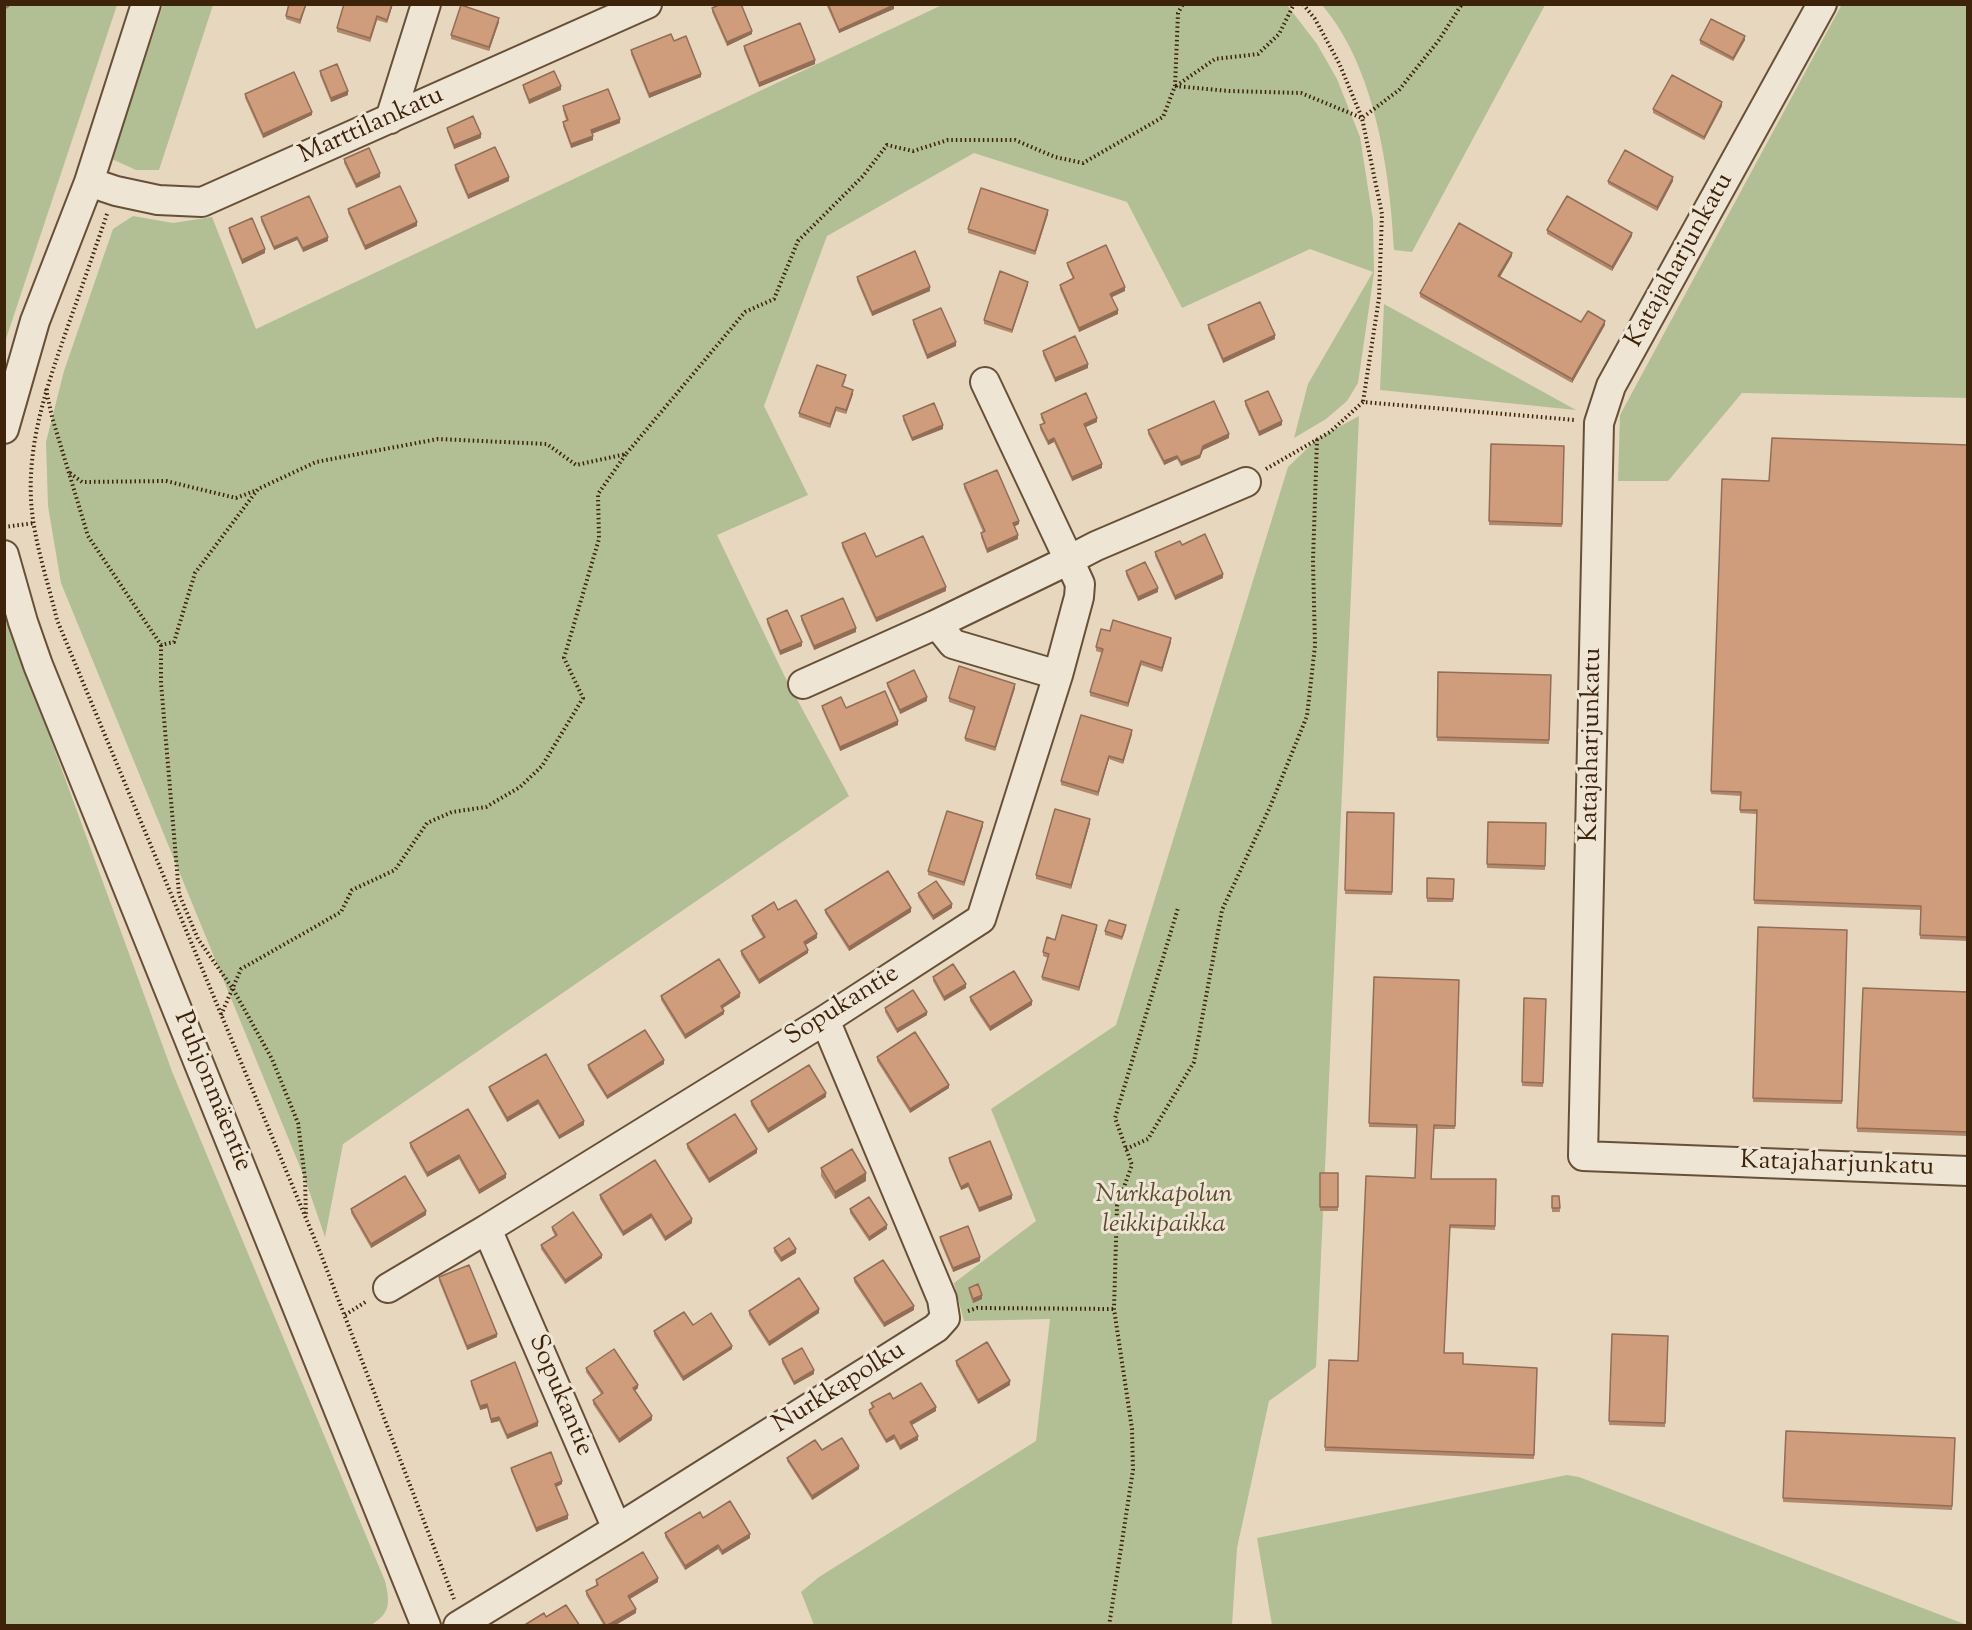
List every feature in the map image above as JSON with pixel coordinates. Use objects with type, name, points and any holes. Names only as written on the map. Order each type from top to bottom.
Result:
[{"type":"street","points":[[4,429],[35,321],[103,187],[146,4]]},
{"type":"street","points":[[390,119],[426,4]]},
{"type":"street","name":"Marttilankatu","points":[[103,187],[158,200],[202,202],[647,4]]},
{"type":"street","name":"Katajaharjunkatu","points":[[1822,4],[1611,386],[1599,423],[1583,1156],[1968,1171]]},
{"type":"street","name":"Sopukantie","points":[[388,1288],[488,1229],[825,1020],[981,919],[1058,675],[1079,597],[1080,584],[985,382]]},
{"type":"street","points":[[803,684],[937,624],[1096,546],[1246,482]]},
{"type":"street","name":"Puhjonmäentie","points":[[4,555],[38,665],[420,1623]]},
{"type":"street","points":[[937,624],[953,644],[1058,675]]},
{"type":"street","points":[[825,1020],[942,1299],[945,1318]]},
{"type":"street","name":"Sopukantie","points":[[488,1229],[617,1529]]},
{"type":"street","name":"Nurkkapolku","points":[[458,1617],[617,1529],[936,1328],[945,1318]]},
{"type":"path","points":[[221,1015],[241,969],[341,912],[352,890],[395,870],[428,823],[452,812],[486,807],[520,787],[542,766],[583,698],[564,658],[598,539],[598,494],[626,454],[745,312],[774,299],[798,241],[864,176],[887,145],[913,151],[948,140],[1015,140],[1055,157],[1083,164],[1163,117],[1175,86],[1178,13],[1183,4]]},
{"type":"path","points":[[1175,86],[1215,59],[1258,54],[1278,34],[1294,4]]},
{"type":"path","points":[[1246,482],[1330,432],[1363,402],[1379,298],[1382,214],[1362,118],[1339,63],[1315,19],[1303,4]]},
{"type":"path","points":[[1362,118],[1399,90],[1439,40],[1462,4]]},
{"type":"path","points":[[1175,86],[1229,91],[1301,93],[1362,118]]},
{"type":"path","points":[[103,187],[46,389],[34,443],[31,502],[57,620],[306,1218],[458,1617]]},
{"type":"path","points":[[46,389],[88,536],[160,645],[161,683],[179,894],[198,939],[233,989],[272,1059],[298,1123],[305,1179],[306,1218]]},
{"type":"path","points":[[1363,402],[1599,423]]},
{"type":"path","points":[[69,473],[82,482],[166,481],[236,498],[316,462],[438,439],[547,444],[576,465],[626,454]]},
{"type":"path","points":[[1126,1149],[1148,1139],[1194,1062],[1222,910],[1270,807],[1307,716],[1315,646],[1313,561],[1317,439]]},
{"type":"path","points":[[160,645],[174,642],[195,573],[258,489]]},
{"type":"path","points":[[4,527],[35,523]]},
{"type":"path","points":[[1108,1626],[1133,1470],[1132,1429],[1114,1309],[1117,1206],[1132,1165],[1115,1118],[1178,908]]},
{"type":"path","points":[[945,1318],[977,1308],[1114,1309]]},
{"type":"green space","points":[[1842,4],[1967,5],[1967,398],[1742,393],[1668,481],[1618,481],[1620,415]]},
{"type":"green space","points":[[4,5],[117,5],[5,342]]},
{"type":"green space","points":[[163,5],[213,5],[159,170],[136,170],[112,159]]},
{"type":"green space","points":[[942,5],[1287,5],[1317,44],[1337,79],[1360,137],[1373,220],[1374,273],[1358,383],[1347,401],[1326,419],[1294,438],[1308,384],[1373,272],[1310,249],[1182,308],[1127,202],[974,153],[827,236],[764,406],[808,495],[717,535],[784,675],[849,796],[343,1144],[325,1237],[305,1179],[61,583],[48,506],[46,442],[64,371],[113,229],[133,216],[173,223],[212,217],[256,329]]},
{"type":"green space","points":[[1322,5],[1545,5],[1412,252],[1394,250],[1389,187],[1367,89],[1355,58],[1340,30]]},
{"type":"green space","points":[[1384,304],[1576,410],[1380,390]]},
{"type":"green space","name":"Nurkkapolun leikkipaikka","points":[[1359,416],[1316,1367],[1269,1401],[1237,1548],[1232,1625],[814,1625],[801,1592],[819,1577],[1036,1441],[1050,1319],[964,1321],[954,1283],[1036,1221],[991,1109],[1116,1025],[1288,467],[1317,439]]},
{"type":"green space","points":[[5,614],[173,1074],[385,1581],[388,1595],[386,1611],[378,1621],[371,1625],[5,1625]]},
{"type":"green space","points":[[1567,1475],[1579,1477],[1967,1625],[1272,1625],[1257,1538]]},
{"type":"building","points":[[289,4],[306,4],[300,20],[286,16]]},
{"type":"building","points":[[344,4],[392,4],[387,20],[377,16],[370,38],[337,28]]},
{"type":"building","points":[[721,4],[741,4],[752,31],[727,42],[712,8]]},
{"type":"building","points":[[828,4],[893,4],[894,5],[839,30]]},
{"type":"building","points":[[461,5],[499,18],[489,47],[451,35]]},
{"type":"building","points":[[1711,19],[1745,36],[1733,58],[1700,40]]},
{"type":"building","points":[[800,23],[815,60],[759,83],[744,46]]},
{"type":"building","points":[[671,34],[674,41],[686,36],[701,74],[649,94],[631,50]]},
{"type":"building","points":[[337,64],[348,91],[331,98],[320,71]]},
{"type":"building","points":[[554,71],[561,86],[529,100],[523,85]]},
{"type":"building","points":[[294,72],[312,112],[263,134],[245,94]]},
{"type":"building","points":[[1672,75],[1722,102],[1704,137],[1653,109]]},
{"type":"building","points":[[608,89],[620,119],[591,130],[593,136],[571,144],[563,122],[568,120],[563,106]]},
{"type":"building","points":[[473,116],[481,134],[454,145],[447,128]]},
{"type":"building","points":[[495,147],[509,177],[468,195],[455,165]]},
{"type":"building","points":[[369,148],[380,173],[356,184],[344,159]]},
{"type":"building","points":[[1625,150],[1673,177],[1657,207],[1608,181]]},
{"type":"building","points":[[400,186],[417,222],[365,246],[348,209]]},
{"type":"building","points":[[981,188],[1048,210],[1035,251],[968,229]]},
{"type":"building","points":[[309,196],[328,237],[303,248],[297,237],[274,247],[261,217]]},
{"type":"building","points":[[1567,196],[1632,233],[1612,267],[1547,230]]},
{"type":"building","points":[[252,218],[265,249],[242,260],[229,228]]},
{"type":"building","points":[[1459,223],[1512,253],[1498,276],[1581,322],[1588,311],[1605,321],[1572,379],[1420,293]]},
{"type":"building","points":[[1106,245],[1125,287],[1110,294],[1118,310],[1079,328],[1060,285],[1074,278],[1067,263]]},
{"type":"building","points":[[915,251],[930,287],[872,312],[857,277]]},
{"type":"building","points":[[1000,271],[1028,282],[1012,330],[984,320]]},
{"type":"building","points":[[1260,302],[1275,335],[1223,359],[1208,325]]},
{"type":"building","points":[[941,308],[956,342],[927,355],[913,320]]},
{"type":"building","points":[[1075,336],[1088,364],[1055,378],[1043,351]]},
{"type":"building","points":[[817,365],[846,375],[842,386],[853,390],[846,410],[836,407],[830,424],[799,413]]},
{"type":"building","points":[[1268,391],[1282,421],[1259,432],[1245,401]]},
{"type":"building","points":[[1086,393],[1097,418],[1084,424],[1102,464],[1072,477],[1054,438],[1048,441],[1040,425],[1045,423],[1041,414]]},
{"type":"building","points":[[1214,401],[1229,434],[1203,446],[1200,455],[1181,462],[1177,456],[1164,461],[1148,430]]},
{"type":"building","points":[[934,403],[943,425],[912,438],[903,416]]},
{"type":"building","points":[[1772,438],[1968,445],[1968,937],[1920,935],[1921,906],[1754,900],[1757,810],[1740,810],[1741,792],[1711,791],[1722,479],[1769,481]]},
{"type":"building","points":[[1491,444],[1564,446],[1562,524],[1489,521]]},
{"type":"building","points":[[997,470],[1019,521],[1013,523],[1018,535],[987,549],[981,533],[985,531],[964,484]]},
{"type":"building","points":[[865,533],[876,557],[923,536],[946,587],[876,618],[842,543]]},
{"type":"building","points":[[1205,534],[1223,574],[1175,596],[1155,552],[1180,541],[1182,545]]},
{"type":"building","points":[[1145,562],[1158,588],[1138,597],[1126,571]]},
{"type":"building","points":[[843,598],[856,628],[814,646],[801,616]]},
{"type":"building","points":[[787,610],[802,642],[780,651],[767,619]]},
{"type":"building","points":[[1113,620],[1171,638],[1162,668],[1141,661],[1128,703],[1090,692],[1103,649],[1096,647],[1101,629],[1110,631]]},
{"type":"building","points":[[959,666],[1015,684],[995,747],[965,738],[975,707],[949,698]]},
{"type":"building","points":[[914,670],[927,697],[900,710],[887,683]]},
{"type":"building","points":[[1438,672],[1551,675],[1549,740],[1437,737]]},
{"type":"building","points":[[885,691],[898,721],[840,747],[822,706],[841,697],[846,708]]},
{"type":"building","points":[[1081,715],[1132,730],[1123,760],[1109,756],[1098,792],[1061,781]]},
{"type":"building","points":[[1055,809],[1090,819],[1071,885],[1036,875]]},
{"type":"building","points":[[947,811],[983,822],[964,882],[928,871]]},
{"type":"building","points":[[1347,812],[1394,813],[1392,892],[1345,890]]},
{"type":"building","points":[[1488,822],[1546,823],[1545,866],[1487,864]]},
{"type":"building","points":[[888,871],[911,908],[849,947],[825,910]]},
{"type":"building","points":[[1427,878],[1454,879],[1453,899],[1427,898]]},
{"type":"building","points":[[936,881],[952,904],[933,916],[918,893]]},
{"type":"building","points":[[796,900],[817,934],[804,942],[808,950],[759,980],[741,951],[765,937],[752,916],[774,902],[778,910]]},
{"type":"building","points":[[1062,915],[1097,925],[1079,987],[1042,977],[1049,954],[1043,952],[1047,937],[1055,940]]},
{"type":"building","points":[[1109,920],[1126,925],[1122,937],[1105,931]]},
{"type":"building","points":[[1758,927],[1847,930],[1842,1101],[1753,1098]]},
{"type":"building","points":[[719,959],[740,993],[721,1006],[724,1011],[685,1035],[661,996]]},
{"type":"building","points":[[953,964],[966,984],[944,997],[933,977]]},
{"type":"building","points":[[1014,971],[1032,1001],[990,1027],[970,997]]},
{"type":"building","points":[[1374,977],[1459,980],[1455,1126],[1434,1125],[1431,1179],[1496,1179],[1495,1226],[1450,1225],[1444,1353],[1463,1353],[1463,1364],[1537,1368],[1534,1455],[1325,1447],[1329,1360],[1358,1361],[1366,1176],[1415,1178],[1417,1125],[1369,1123]]},
{"type":"building","points":[[1863,988],[1968,992],[1968,1132],[1857,1128]]},
{"type":"building","points":[[913,990],[927,1012],[897,1029],[885,1008]]},
{"type":"building","points":[[1524,998],[1546,999],[1543,1083],[1522,1082]]},
{"type":"building","points":[[645,1030],[664,1060],[607,1096],[588,1065]]},
{"type":"building","points":[[915,1032],[949,1085],[910,1109],[877,1057]]},
{"type":"building","points":[[546,1054],[584,1121],[559,1136],[538,1100],[507,1118],[489,1087]]},
{"type":"building","points":[[809,1065],[826,1093],[768,1129],[751,1101]]},
{"type":"building","points":[[468,1109],[506,1174],[479,1190],[459,1155],[427,1173],[410,1143]]},
{"type":"building","points":[[735,1114],[757,1149],[709,1179],[687,1144]]},
{"type":"building","points":[[990,1141],[1012,1195],[979,1208],[968,1183],[961,1187],[949,1158]]},
{"type":"building","points":[[852,1149],[866,1173],[835,1192],[821,1168]]},
{"type":"building","points":[[655,1160],[692,1219],[665,1237],[651,1214],[623,1232],[600,1195]]},
{"type":"building","points":[[1320,1173],[1338,1173],[1338,1207],[1320,1207]]},
{"type":"building","points":[[405,1176],[426,1211],[371,1244],[351,1209]]},
{"type":"building","points":[[1552,1196],[1559,1196],[1560,1208],[1552,1208]]},
{"type":"building","points":[[869,1197],[887,1225],[869,1237],[850,1209]]},
{"type":"building","points":[[573,1212],[602,1255],[565,1280],[541,1245],[557,1235],[552,1227]]},
{"type":"building","points":[[968,1226],[980,1257],[953,1268],[940,1237]]},
{"type":"building","points":[[789,1238],[796,1249],[781,1258],[774,1248]]},
{"type":"building","points":[[883,1260],[914,1306],[884,1323],[854,1278]]},
{"type":"building","points":[[469,1265],[497,1334],[467,1346],[439,1277]]},
{"type":"building","points":[[799,1278],[819,1309],[769,1342],[749,1311]]},
{"type":"building","points":[[978,1284],[982,1295],[973,1299],[969,1288]]},
{"type":"building","points":[[684,1312],[693,1325],[711,1313],[732,1346],[683,1377],[654,1331]]},
{"type":"building","points":[[1612,1334],[1668,1336],[1665,1423],[1609,1421]]},
{"type":"building","points":[[987,1342],[1010,1381],[978,1400],[956,1361]]},
{"type":"building","points":[[802,1348],[814,1370],[794,1382],[782,1359]]},
{"type":"building","points":[[614,1349],[638,1385],[633,1388],[652,1416],[619,1439],[593,1400],[603,1393],[586,1368]]},
{"type":"building","points":[[515,1362],[538,1422],[507,1435],[499,1417],[491,1419],[487,1404],[480,1406],[471,1381]]},
{"type":"building","points":[[921,1383],[936,1407],[910,1422],[918,1436],[900,1446],[894,1435],[886,1440],[869,1410],[874,1407],[871,1403],[890,1393],[893,1399]]},
{"type":"building","points":[[1786,1431],[1955,1438],[1952,1506],[1783,1498]]},
{"type":"building","points":[[842,1438],[859,1466],[812,1496],[787,1458],[815,1440],[822,1450]]},
{"type":"building","points":[[551,1452],[562,1481],[555,1484],[568,1515],[536,1528],[511,1468]]},
{"type":"building","points":[[730,1501],[750,1534],[722,1551],[718,1545],[685,1566],[665,1533],[700,1512],[703,1518]]},
{"type":"building","points":[[643,1552],[658,1578],[628,1596],[636,1609],[606,1626],[586,1591],[598,1585],[596,1580]]},
{"type":"building","points":[[566,1605],[580,1626],[523,1626],[544,1613],[546,1617]]}]
